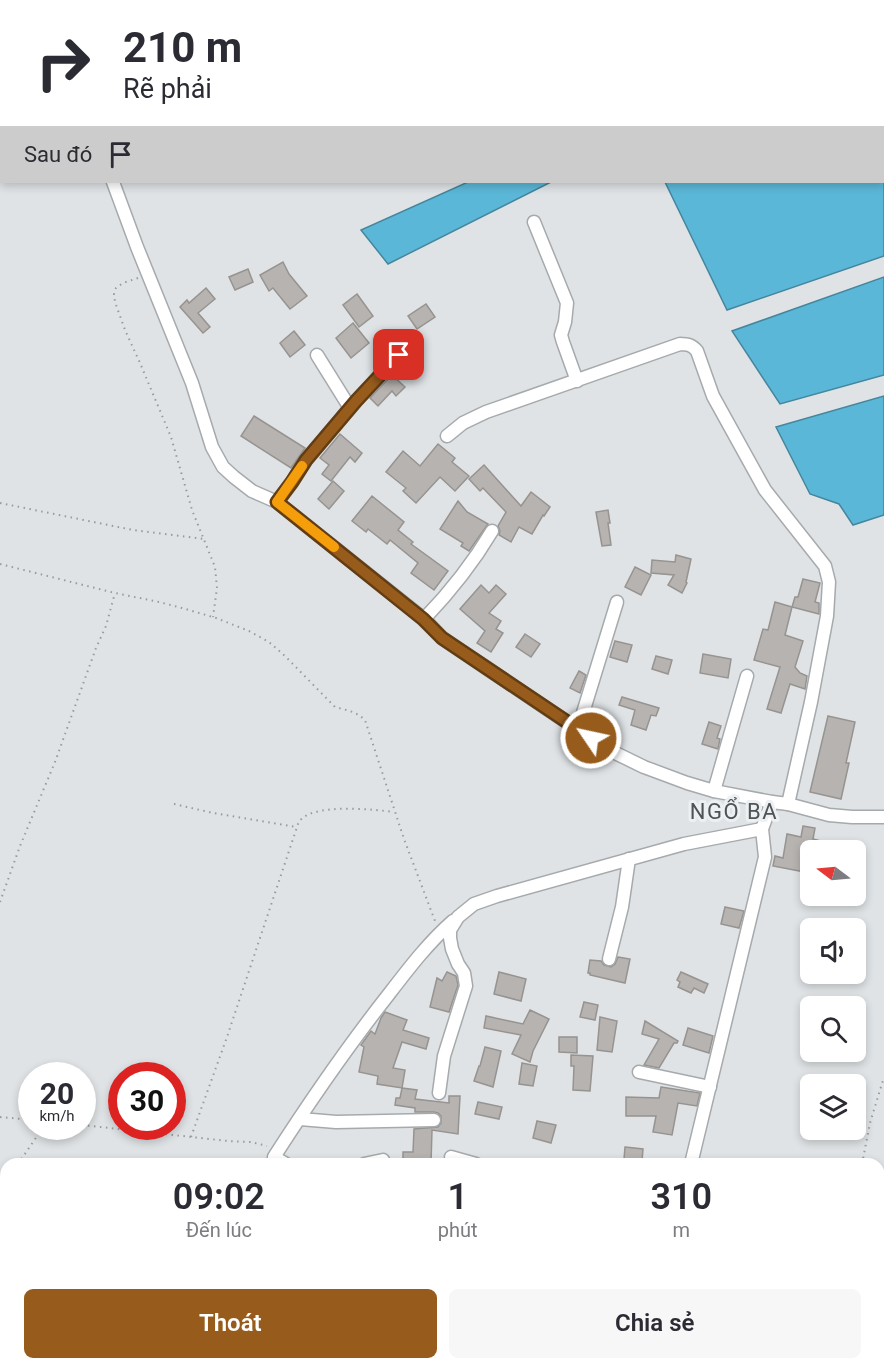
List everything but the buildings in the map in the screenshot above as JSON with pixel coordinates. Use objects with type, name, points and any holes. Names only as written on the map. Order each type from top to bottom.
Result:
[{"type":"street","points":[[113,183],[192,383],[212,447],[223,467],[234,477],[252,491],[277,502],[423,619],[442,638],[605,748],[644,767],[714,791],[788,804],[829,815],[884,818]]},
{"type":"street","points":[[534,222],[567,303],[561,335],[577,381]]},
{"type":"street","points":[[447,436],[463,423],[486,412],[680,344],[692,345],[697,351],[713,396],[765,490],[825,566],[829,582],[827,616],[788,804]]},
{"type":"street","points":[[317,355],[350,408]]},
{"type":"street","points":[[277,502],[306,460],[399,355]]},
{"type":"street","points":[[423,619],[449,592],[492,531]]},
{"type":"street","points":[[578,729],[617,602]]},
{"type":"street","points":[[714,791],[747,676]]},
{"type":"street","points":[[692,1158],[765,857],[762,829],[772,802]]},
{"type":"street","points":[[276,1158],[274,1157],[277,1152],[358,1033],[428,944],[474,904],[684,844],[762,829]]},
{"type":"street","points":[[609,959],[622,908],[629,859]]},
{"type":"street","points":[[439,1093],[444,1056],[466,986],[466,978],[458,964],[450,938],[450,930],[458,917]]},
{"type":"street","points":[[639,1072],[710,1087]]},
{"type":"street","points":[[300,1119],[336,1122],[434,1120]]},
{"type":"path","points":[[142,277],[123,283],[116,288],[114,294],[125,330],[171,437],[189,502],[215,567],[217,588],[213,617]]},
{"type":"path","points":[[0,503],[133,530],[204,539]]},
{"type":"path","points":[[0,564],[159,602],[213,617],[249,631],[269,642],[286,657],[335,707],[350,711],[365,720],[395,812],[432,915],[441,932]]},
{"type":"path","points":[[0,902],[106,626],[115,593]]},
{"type":"path","points":[[174,804],[297,827]]},
{"type":"path","points":[[191,1137],[231,1026],[299,821],[310,813],[353,809],[395,812]]},
{"type":"path","points":[[863,1158],[870,1123],[884,1077]]},
{"type":"path","points":[[0,1118],[18,1119]]},
{"type":"path","points":[[96,1127],[251,1142],[267,1146],[277,1152]]},
{"type":"path","points":[[22,1158],[34,1140]]},
{"type":"water","points":[[466,183],[549,183],[388,264],[361,230]]},
{"type":"water","points":[[665,183],[884,183],[884,256],[727,310]]},
{"type":"water","points":[[884,277],[884,375],[780,404],[732,331]]},
{"type":"water","points":[[884,396],[884,515],[853,525],[839,504],[810,494],[776,427]]},
{"type":"slow traffic","points":[[302,466],[277,502],[334,547]]},
{"type":"district","name":"NGỔ BA","points":[[734,811]]},
{"type":"route","points":[[399,355],[306,460],[277,502],[423,619],[442,638],[591,738]]}]
